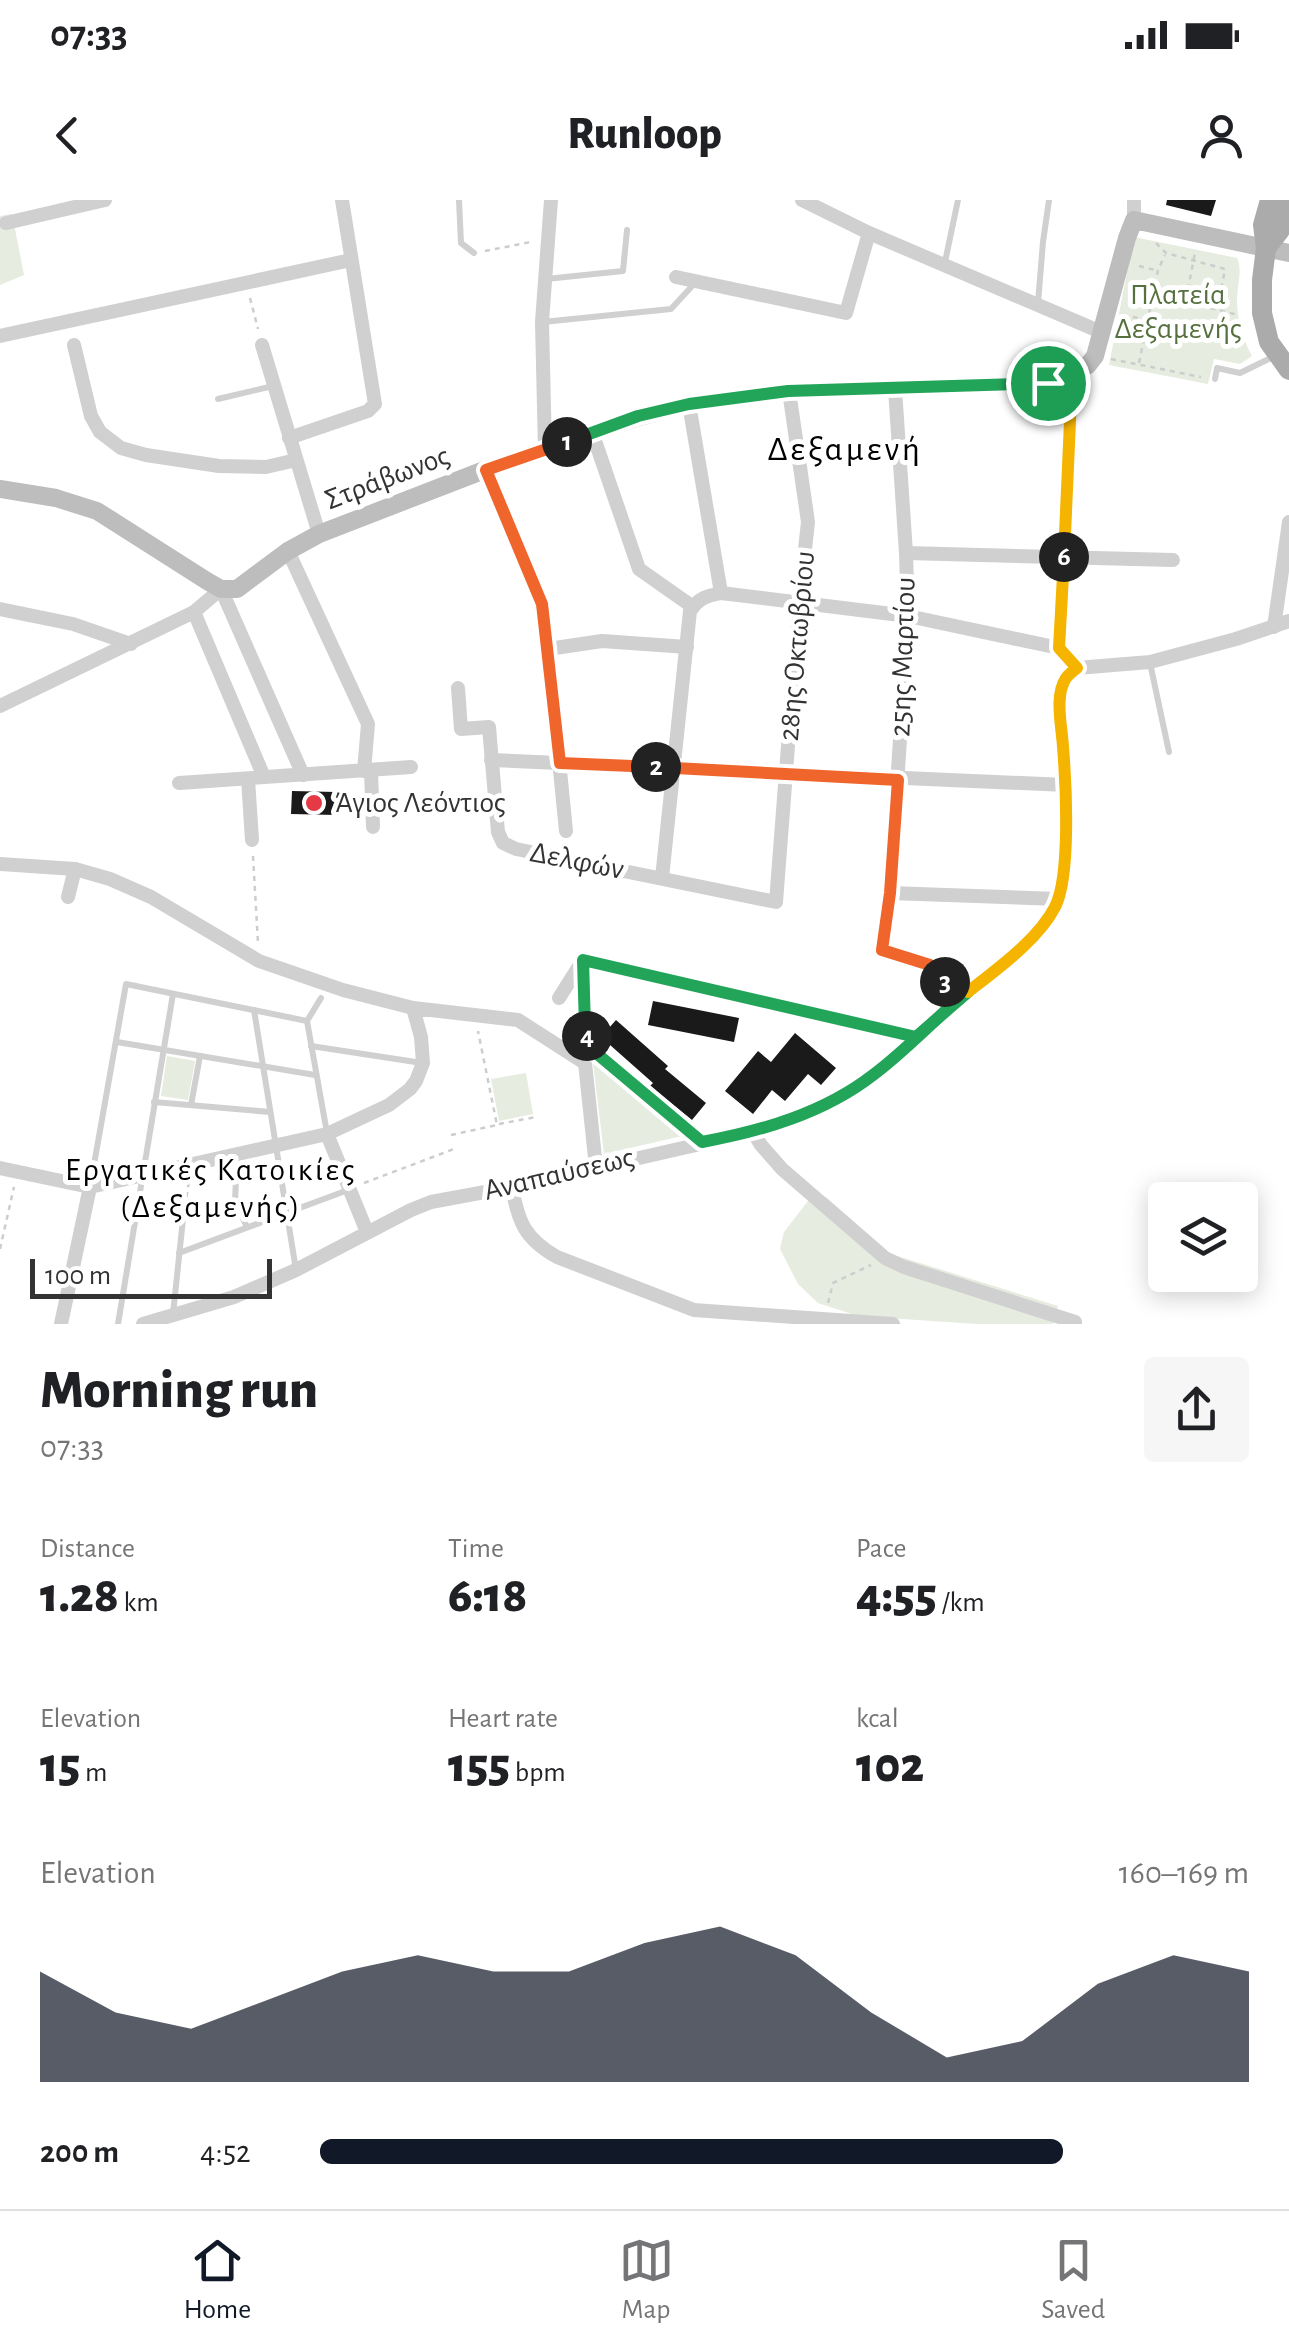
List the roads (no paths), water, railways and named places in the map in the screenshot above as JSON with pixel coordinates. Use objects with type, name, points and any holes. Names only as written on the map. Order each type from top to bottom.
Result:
[{"type":"main road","points":[[1270,200],[1263,225],[1266,248],[1262,313],[1266,336],[1283,362]]},
{"type":"main road","points":[[1266,248],[1280,230],[1287,200]]},
{"type":"street","points":[[6,223],[105,200]]},
{"type":"street","points":[[289,438],[368,411],[375,404],[342,200]]},
{"type":"street","points":[[545,450],[542,322],[550,200]]},
{"type":"street","points":[[802,200],[869,233],[1101,332],[1134,220],[1134,200]]},
{"type":"street","points":[[1134,220],[1289,253]]},
{"type":"street","points":[[676,277],[846,313],[869,233]]},
{"type":"street","points":[[0,336],[351,260]]},
{"type":"street","name":"Στράβωνος","points":[[0,706],[194,612],[221,589],[243,586],[288,551],[320,534],[638,416],[689,404],[788,391],[1062,381],[1088,366],[1101,332]]},
{"type":"street","points":[[262,345],[320,534]]},
{"type":"street","points":[[74,346],[91,416],[100,432],[121,448],[219,466],[266,467],[296,460]]},
{"type":"street","name":"25ης Μαρτίου","points":[[882,950],[890,893],[908,616],[895,389]]},
{"type":"street","name":"28ης Οκτωβρίου","points":[[776,902],[808,522],[788,391]]},
{"type":"street","points":[[689,404],[721,593]]},
{"type":"street","points":[[592,432],[639,568],[695,604]]},
{"type":"street","points":[[1059,648],[1070,462]]},
{"type":"street","points":[[486,470],[542,604],[566,831]]},
{"type":"street","points":[[0,488],[56,498],[97,511],[221,589],[303,775]]},
{"type":"street","points":[[662,878],[690,611],[704,596],[721,593],[908,616],[1059,648],[1077,668],[1150,662],[1282,624],[1289,522]]},
{"type":"street","points":[[288,551],[368,724],[367,771],[374,827]]},
{"type":"street","points":[[906,553],[1173,560]]},
{"type":"street","points":[[0,609],[73,624],[130,644]]},
{"type":"street","points":[[194,612],[264,777]]},
{"type":"street","points":[[548,649],[602,641],[686,647]]},
{"type":"street","name":"Αναπαύσεως","points":[[144,1324],[234,1297],[430,1202],[754,1132],[806,1113],[859,1086],[1020,948],[1043,924],[1058,899],[1063,881],[1066,786],[1060,706],[1066,678],[1077,668]]},
{"type":"street","name":"Δελφών","points":[[458,688],[461,729],[489,728],[498,832],[503,843],[516,850],[776,902]]},
{"type":"street","points":[[491,760],[1066,786]]},
{"type":"street","points":[[179,783],[411,766]]},
{"type":"street","points":[[248,778],[252,840]]},
{"type":"street","points":[[0,864],[76,870],[110,879],[151,897],[259,960],[343,990],[413,1008],[518,1020],[585,1064],[596,1167]]},
{"type":"street","points":[[68,897],[76,870]]},
{"type":"street","points":[[890,893],[1058,899]]},
{"type":"street","points":[[559,998],[583,960],[916,1037]]},
{"type":"street","points":[[0,1168],[90,1186],[326,1134],[389,1105],[416,1081],[424,1063],[413,1008]]},
{"type":"street","points":[[754,1132],[782,1169],[886,1258],[1077,1323]]},
{"type":"street","points":[[326,1134],[367,1232]]},
{"type":"street","points":[[61,1324],[90,1186]]},
{"type":"street","points":[[512,1186],[522,1226],[536,1243],[556,1257],[694,1310],[894,1324]]},
{"type":"lane","points":[[459,200],[462,242],[474,253]]},
{"type":"lane","points":[[944,266],[958,200]]},
{"type":"lane","points":[[1038,306],[1049,200]]},
{"type":"lane","points":[[544,280],[623,271],[627,230]]},
{"type":"lane","points":[[542,322],[671,310],[696,282]]},
{"type":"lane","points":[[1212,379],[1217,368],[1240,373],[1283,362]]},
{"type":"lane","points":[[218,399],[274,386]]},
{"type":"lane","points":[[1150,662],[1169,752]]},
{"type":"lane","name":"25ης Μαρτίου","points":[[882,950],[930,965],[960,998]]},
{"type":"lane","points":[[90,1186],[126,984],[307,1022]]},
{"type":"lane","points":[[118,1324],[172,994]]},
{"type":"lane","points":[[321,998],[307,1022],[326,1134]]},
{"type":"lane","points":[[254,1010],[296,1270]]},
{"type":"lane","points":[[117,1042],[315,1075]]},
{"type":"lane","points":[[311,1046],[424,1063]]},
{"type":"lane","points":[[191,1106],[200,1056]]},
{"type":"lane","points":[[154,1102],[270,1112]]},
{"type":"lane","points":[[237,1154],[235,1202],[247,1226]]},
{"type":"lane","points":[[179,1254],[349,1189]]},
{"type":"lane","points":[[173,1315],[183,1218]]},
{"type":"place","name":"Άγιος Λεόντιος","points":[[314,803]]},
{"type":"district","name":"Δεξαμενή","points":[[845,449]]},
{"type":"district","name":"Εργατικές Κατοικίες (Δεξαμενής)","points":[[211,1188]]},
{"type":"park label","name":"Πλατεία Δεξαμενής","points":[[1178,312]]}]
